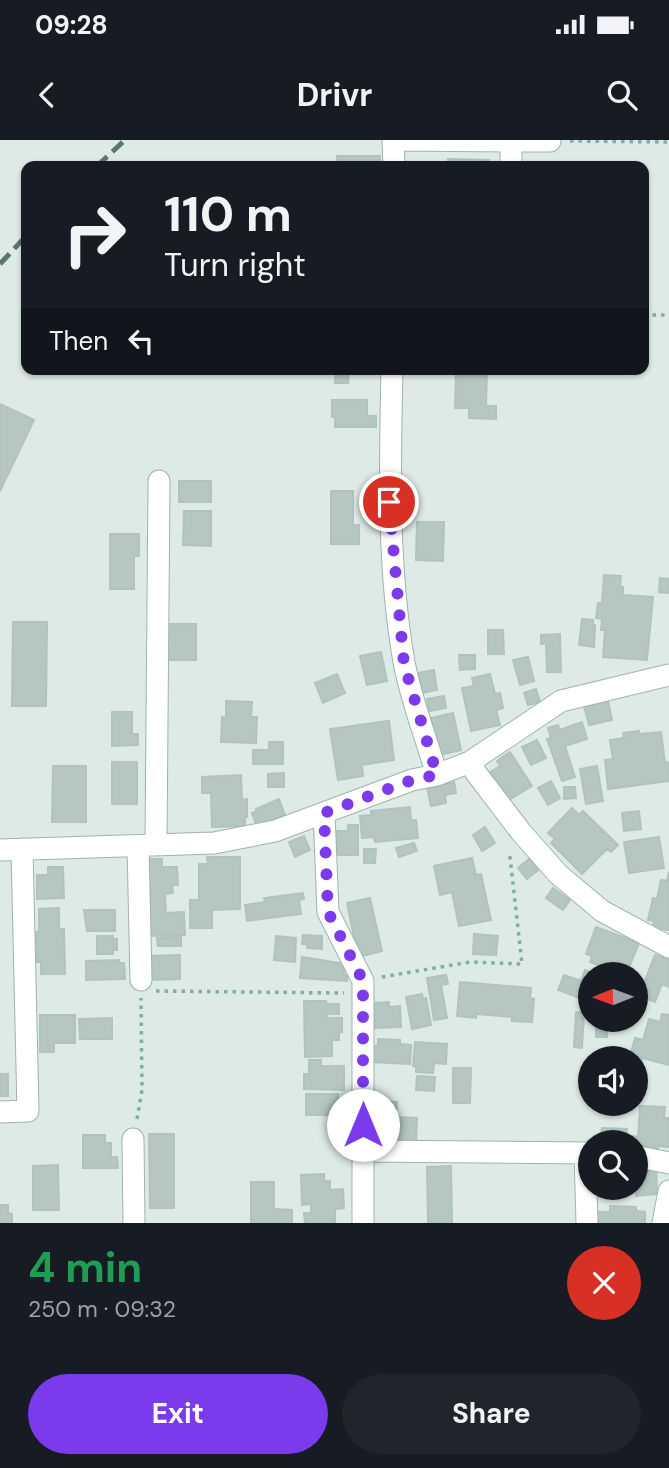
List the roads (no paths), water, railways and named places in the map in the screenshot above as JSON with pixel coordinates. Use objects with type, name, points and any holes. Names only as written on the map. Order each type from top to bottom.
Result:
[{"type":"street","points":[[393,140],[394,161]]},
{"type":"street","points":[[399,140],[550,141]]},
{"type":"street","points":[[511,141],[511,161]]},
{"type":"street","points":[[392,375],[389,502],[404,664],[437,775]]},
{"type":"street","points":[[141,985],[159,481]]},
{"type":"street","points":[[0,850],[214,842],[275,831],[412,780],[437,775],[470,762],[561,701],[669,675]]},
{"type":"street","points":[[470,762],[521,832],[558,874],[602,911],[669,947]]},
{"type":"street","points":[[324,813],[328,912],[363,987],[363,1223]]},
{"type":"street","points":[[0,1112],[28,1111],[22,849]]},
{"type":"street","points":[[133,1139],[134,1223]]},
{"type":"street","points":[[363,1151],[578,1153]]},
{"type":"street","points":[[648,1159],[669,1163]]},
{"type":"street","points":[[663,1223],[669,1191]]},
{"type":"street","points":[[587,1200],[587,1223]]},
{"type":"railway","points":[[102,161],[125,140]]},
{"type":"railway","points":[[0,264],[21,241]]}]
